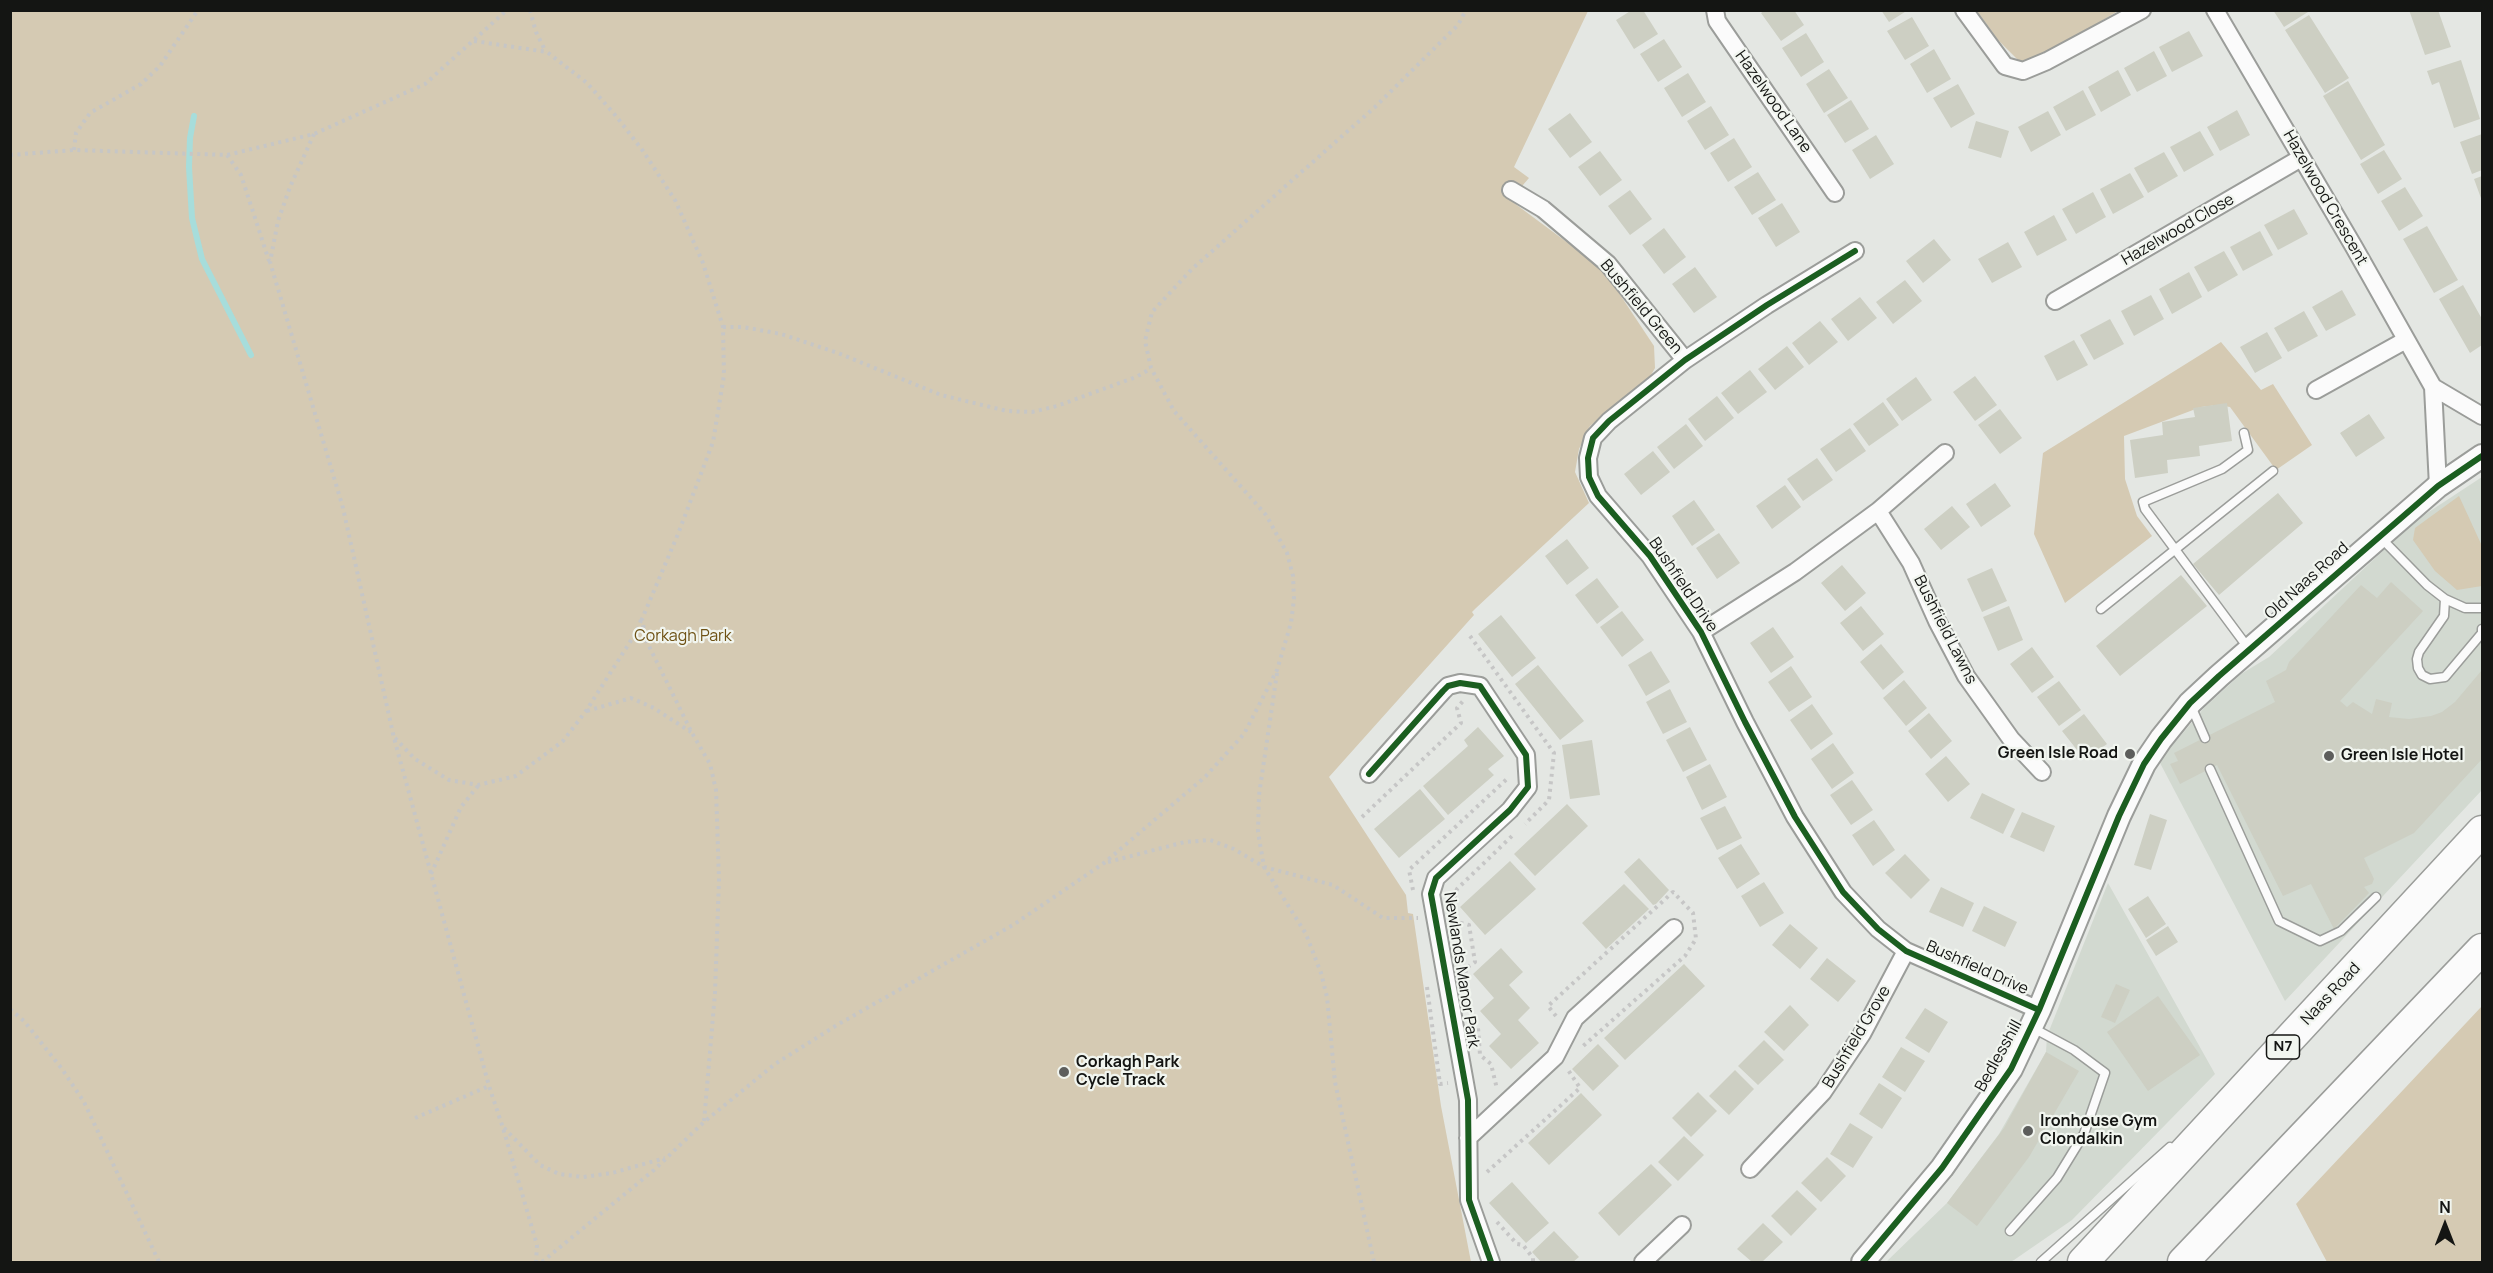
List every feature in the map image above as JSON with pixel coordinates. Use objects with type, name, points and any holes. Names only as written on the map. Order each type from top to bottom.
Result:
[{"type":"highway","name":"Naas Road","points":[[2083,1263],[2482,831]]},
{"type":"highway","points":[[2183,1263],[2482,949]]},
{"type":"street","name":"Hazelwood Lane","points":[[1715,10],[1717,21],[1835,193]]},
{"type":"street","points":[[1964,10],[2005,66],[2023,71],[2047,62],[2142,10]]},
{"type":"street","name":"Hazelwood Crescent","points":[[2215,10],[2433,387]]},
{"type":"street","name":"Hazelwood Close","points":[[2055,301],[2301,158]]},
{"type":"street","name":"Bushfield Green","points":[[1511,190],[1543,209],[1608,264],[1685,360]]},
{"type":"street","name":"Bushfield Drive","points":[[1855,251],[1767,305],[1685,360],[1609,421],[1593,438],[1588,458],[1589,477],[1598,496],[1650,556],[1701,632],[1795,817],[1843,892],[1878,929],[1906,951],[2035,1019]]},
{"type":"street","points":[[2316,390],[2406,340]]},
{"type":"street","points":[[2433,387],[2482,416]]},
{"type":"street","points":[[2433,387],[2438,486]]},
{"type":"street","points":[[1701,632],[1795,572],[1878,511],[1945,453]]},
{"type":"street","name":"Old Naas Road","points":[[2160,739],[2190,703],[2379,535],[2438,486],[2482,456]]},
{"type":"street","name":"Bushfield Lawns","points":[[1878,511],[1911,563],[1937,621],[1966,676],[2011,739],[2042,772]]},
{"type":"street","name":"Newlands Manor Park","points":[[1369,774],[1443,691],[1448,686],[1460,683],[1480,686],[1526,755],[1528,787],[1510,810],[1436,878],[1431,894],[1465,1080],[1469,1200],[1491,1263]]},
{"type":"street","name":"Bedlesshill","points":[[1863,1263],[1942,1168],[2011,1069],[2035,1019],[2119,816],[2144,764],[2160,739]]},
{"type":"street","points":[[1468,1138],[1555,1057],[1575,1018],[1674,928]]},
{"type":"street","name":"Bushfield Grove","points":[[1750,1169],[1823,1092],[1862,1034],[1906,951]]},
{"type":"street","points":[[1651,1260],[1682,1225]]},
{"type":"lane","points":[[2244,433],[2248,450],[2222,469],[2143,502],[2145,509],[2249,650]]},
{"type":"lane","points":[[2101,609],[2273,471]]},
{"type":"lane","points":[[2379,535],[2427,585],[2445,600],[2465,608],[2482,608]]},
{"type":"lane","points":[[2445,600],[2444,616],[2419,652],[2418,668],[2422,675],[2430,679],[2445,677],[2482,633],[2482,629]]},
{"type":"lane","points":[[2190,703],[2205,738]]},
{"type":"lane","points":[[2210,769],[2279,921],[2320,941],[2341,931],[2376,897]]},
{"type":"lane","points":[[2211,1110],[2435,868]]},
{"type":"lane","points":[[2010,1232],[2057,1178],[2084,1134],[2105,1073],[2035,1019]]},
{"type":"lane","points":[[2041,1263],[2176,1141]]},
{"type":"path","points":[[74,150],[76,133],[90,113],[141,84],[177,42],[198,10]]},
{"type":"path","points":[[10,155],[74,150],[227,155],[314,134],[425,84],[507,10]]},
{"type":"path","points":[[394,738],[415,759],[449,780],[478,785],[516,776],[563,741],[586,711],[637,631],[678,534],[713,442],[724,375],[723,327],[704,263],[675,200],[643,151],[587,83],[547,52],[536,32],[530,10]]},
{"type":"path","points":[[1374,1263],[1335,1082],[1327,997],[1321,973],[1306,934],[1264,867],[1258,832],[1259,795],[1277,670],[1291,623],[1294,599],[1293,576],[1287,553],[1266,515],[1174,411],[1150,368],[1145,341],[1152,312],[1192,269],[1375,107],[1458,25],[1466,10]]},
{"type":"path","points":[[474,41],[547,52]]},
{"type":"path","points":[[270,262],[278,221],[290,187],[314,134]]},
{"type":"path","points":[[227,155],[241,175],[270,262],[343,508],[394,738],[489,1086],[537,1245],[536,1263]]},
{"type":"path","points":[[723,327],[743,327],[781,334],[847,356],[941,395],[1007,411],[1032,412],[1057,406],[1136,377],[1150,368]]},
{"type":"path","points":[[642,619],[646,640],[710,764],[716,790],[718,869],[715,993],[704,1122]]},
{"type":"path","points":[[1470,636],[1554,753],[1549,800],[1524,824]]},
{"type":"path","points":[[542,1263],[704,1122],[775,1064],[837,1025],[1013,925],[1104,863],[1205,777],[1244,734],[1277,670]]},
{"type":"path","points":[[586,711],[631,698],[652,707],[692,733]]},
{"type":"path","points":[[430,876],[461,807],[478,785]]},
{"type":"path","points":[[1451,908],[1457,889],[1516,832]]},
{"type":"path","points":[[1104,863],[1185,842],[1210,840],[1233,849],[1264,867],[1333,885],[1383,918],[1419,918]]},
{"type":"path","points":[[1553,1025],[1557,1017],[1548,1006],[1673,892],[1693,913],[1696,939],[1685,956],[1581,1048]]},
{"type":"path","points":[[1452,915],[1454,922],[1469,925],[1475,962],[1465,969],[1467,979]]},
{"type":"path","points":[[10,1009],[24,1021],[62,1069],[84,1102],[159,1263]]},
{"type":"path","points":[[1472,1019],[1478,1028],[1480,1054],[1491,1064],[1497,1092],[1506,1084]]},
{"type":"path","points":[[1481,1177],[1580,1088],[1567,1072],[1570,1063]]},
{"type":"path","points":[[415,1118],[489,1086]]},
{"type":"path","points":[[503,1128],[540,1165],[559,1174],[583,1177],[612,1173],[666,1157]]},
{"type":"path","points":[[1490,1215],[1517,1244],[1523,1245],[1533,1258],[1533,1263]]},
{"type":"shaded area","points":[[2482,477],[2482,790],[2285,1001],[2159,761],[2205,707],[2241,674],[2269,657],[2415,521]]},
{"type":"shaded area","points":[[2108,883],[2215,1074],[2072,1220],[2014,1260],[2010,1262],[1886,1262],[1947,1203],[1999,1134],[2046,1052],[2047,1036]]},
{"type":"green space","name":"Corkagh Park","points":[[10,11],[1588,11],[1514,167],[1529,178],[1510,200],[1603,269],[1654,346],[1655,368],[1650,377],[1590,426],[1579,449],[1575,472],[1589,503],[1472,612],[1474,615],[1329,777],[1406,895],[1408,913],[1413,914],[1441,1106],[1471,1262],[11,1262]]},
{"type":"green space","points":[[1977,11],[2118,11],[2024,66],[1998,40]]},
{"type":"green space","points":[[2221,342],[2261,390],[2273,384],[2312,445],[2276,470],[2230,407],[2218,405],[2201,407],[2124,436],[2125,479],[2137,516],[2152,536],[2065,603],[2034,534],[2043,453]]},
{"type":"green space","points":[[2459,496],[2482,546],[2482,586],[2457,590],[2435,571],[2413,540],[2415,528]]},
{"type":"green space","points":[[2482,1006],[2482,1262],[2327,1262],[2296,1204]]},
{"type":"building","points":[[1632,10],[1643,10],[1658,34],[1634,49],[1616,20]]},
{"type":"building","points":[[1765,10],[1794,10],[1804,25],[1781,41],[1761,13]]},
{"type":"building","points":[[1881,10],[1908,10],[1889,22]]},
{"type":"building","points":[[2273,10],[2307,10],[2308,12],[2284,27]]},
{"type":"building","points":[[2409,10],[2438,10],[2451,47],[2425,55]]},
{"type":"building","points":[[2309,15],[2349,78],[2325,93],[2285,30]]},
{"type":"building","points":[[1912,17],[1929,46],[1905,60],[1887,31]]},
{"type":"building","points":[[2189,31],[2203,56],[2172,72],[2159,47]]},
{"type":"building","points":[[1806,33],[1824,62],[1801,77],[1782,48]]},
{"type":"building","points":[[1664,39],[1682,67],[1658,82],[1640,54]]},
{"type":"building","points":[[1934,49],[1951,79],[1927,93],[1910,64]]},
{"type":"building","points":[[2154,51],[2167,76],[2137,92],[2124,68]]},
{"type":"building","points":[[2461,60],[2480,119],[2454,128],[2439,82],[2432,85],[2427,71]]},
{"type":"building","points":[[1829,69],[1848,98],[1824,113],[1806,84]]},
{"type":"building","points":[[2118,70],[2131,95],[2101,112],[2088,87]]},
{"type":"building","points":[[1688,73],[1706,102],[1682,117],[1664,88]]},
{"type":"building","points":[[2348,81],[2385,145],[2361,160],[2323,96]]},
{"type":"building","points":[[1958,84],[1975,114],[1951,128],[1933,98]]},
{"type":"building","points":[[2083,90],[2096,115],[2066,131],[2053,107]]},
{"type":"building","points":[[1851,100],[1869,129],[1845,143],[1827,115]]},
{"type":"building","points":[[1711,106],[1729,135],[1705,150],[1687,121]]},
{"type":"building","points":[[2237,110],[2250,135],[2220,151],[2207,127]]},
{"type":"building","points":[[2048,111],[2061,135],[2031,152],[2018,127]]},
{"type":"building","points":[[1570,113],[1592,142],[1570,158],[1548,129]]},
{"type":"building","points":[[1976,121],[2009,131],[2001,158],[1968,148]]},
{"type":"building","points":[[2200,131],[2214,155],[2184,172],[2170,147]]},
{"type":"building","points":[[2482,134],[2482,170],[2472,174],[2460,142]]},
{"type":"building","points":[[1876,135],[1894,164],[1870,179],[1852,150]]},
{"type":"building","points":[[1734,138],[1752,167],[1728,182],[1710,153]]},
{"type":"building","points":[[2384,150],[2402,179],[2378,194],[2360,164]]},
{"type":"building","points":[[1600,151],[1622,180],[1600,196],[1578,167]]},
{"type":"building","points":[[2164,152],[2178,176],[2148,193],[2134,168]]},
{"type":"building","points":[[1758,172],[1776,200],[1752,215],[1734,187]]},
{"type":"building","points":[[2130,173],[2144,197],[2113,214],[2100,189]]},
{"type":"building","points":[[2482,176],[2482,201],[2474,179]]},
{"type":"building","points":[[2405,187],[2423,216],[2399,231],[2381,201]]},
{"type":"building","points":[[1630,190],[1652,219],[1630,235],[1608,206]]},
{"type":"building","points":[[2093,192],[2106,217],[2076,234],[2062,209]]},
{"type":"building","points":[[1782,203],[1800,232],[1776,247],[1758,218]]},
{"type":"building","points":[[2294,209],[2308,234],[2278,250],[2264,225]]},
{"type":"building","points":[[2054,215],[2067,240],[2037,256],[2024,232]]},
{"type":"building","points":[[2427,226],[2458,280],[2434,293],[2403,239]]},
{"type":"building","points":[[1664,228],[1686,257],[1664,274],[1642,245]]},
{"type":"building","points":[[2260,231],[2273,255],[2243,271],[2230,247]]},
{"type":"building","points":[[1934,239],[1951,260],[1923,283],[1906,261]]},
{"type":"building","points":[[2008,242],[2022,267],[1992,283],[1978,259]]},
{"type":"building","points":[[2224,251],[2238,275],[2208,292],[2194,267]]},
{"type":"building","points":[[1695,267],[1717,297],[1694,313],[1672,284]]},
{"type":"building","points":[[2189,272],[2202,297],[2172,314],[2159,289]]},
{"type":"building","points":[[1905,280],[1922,301],[1893,324],[1876,302]]},
{"type":"building","points":[[2463,285],[2482,319],[2482,345],[2470,353],[2439,299]]},
{"type":"building","points":[[2342,290],[2356,315],[2326,331],[2312,307]]},
{"type":"building","points":[[2151,295],[2164,319],[2134,336],[2121,311]]},
{"type":"building","points":[[1860,297],[1877,318],[1848,341],[1831,319]]},
{"type":"building","points":[[2304,311],[2318,336],[2288,352],[2274,328]]},
{"type":"building","points":[[2110,319],[2124,344],[2094,360],[2080,335]]},
{"type":"building","points":[[1820,321],[1838,342],[1809,365],[1792,343]]},
{"type":"building","points":[[2267,332],[2282,358],[2255,373],[2240,347]]},
{"type":"building","points":[[2074,340],[2088,365],[2057,381],[2044,356]]},
{"type":"building","points":[[1787,346],[1804,367],[1775,390],[1758,369]]},
{"type":"building","points":[[1750,370],[1767,392],[1738,414],[1721,393]]},
{"type":"building","points":[[1975,376],[1997,405],[1975,421],[1953,392]]},
{"type":"building","points":[[1916,377],[1932,400],[1902,421],[1886,399]]},
{"type":"building","points":[[1717,396],[1734,418],[1705,441],[1688,419]]},
{"type":"building","points":[[1883,402],[1899,425],[1869,446],[1853,424]]},
{"type":"building","points":[[2227,403],[2232,441],[2199,446],[2200,456],[2167,460],[2168,473],[2135,478],[2130,440],[2163,435],[2162,422],[2195,417],[2193,408]]},
{"type":"building","points":[[2000,409],[2022,438],[2000,454],[1978,425]]},
{"type":"building","points":[[2369,414],[2385,438],[2356,457],[2340,433]]},
{"type":"building","points":[[1686,424],[1703,446],[1674,469],[1657,447]]},
{"type":"building","points":[[1850,428],[1866,451],[1836,472],[1820,449]]},
{"type":"building","points":[[1653,451],[1670,472],[1641,495],[1624,474]]},
{"type":"building","points":[[1817,458],[1833,480],[1803,501],[1787,479]]},
{"type":"building","points":[[1995,483],[2011,506],[1981,527],[1966,504]]},
{"type":"building","points":[[1785,485],[1801,507],[1772,529],[1756,506]]},
{"type":"building","points":[[2278,493],[2303,523],[2219,595],[2193,564]]},
{"type":"building","points":[[1694,500],[1715,530],[1692,546],[1672,516]]},
{"type":"building","points":[[1952,506],[1970,527],[1941,550],[1924,529]]},
{"type":"building","points":[[1719,533],[1740,563],[1717,579],[1696,548]]},
{"type":"building","points":[[1567,539],[1589,568],[1567,585],[1545,556]]},
{"type":"building","points":[[1842,565],[1866,593],[1845,611],[1821,583]]},
{"type":"building","points":[[1992,568],[2007,601],[1982,612],[1967,579]]},
{"type":"building","points":[[2181,575],[2207,606],[2120,676],[2096,646]]},
{"type":"building","points":[[1597,578],[1619,607],[1597,624],[1575,595]]},
{"type":"building","name":"Green Isle Hotel","points":[[2391,582],[2423,611],[2340,701],[2347,707],[2353,702],[2372,714],[2376,699],[2392,703],[2389,717],[2409,719],[2431,716],[2442,712],[2455,702],[2482,670],[2482,759],[2414,833],[2364,858],[2374,879],[2372,884],[2364,887],[2369,893],[2334,929],[2311,884],[2283,896],[2217,765],[2180,784],[2170,764],[2178,761],[2174,753],[2275,702],[2266,681],[2286,670],[2289,662],[2361,585],[2377,598]]},
{"type":"building","points":[[1861,606],[1884,634],[1863,651],[1840,623]]},
{"type":"building","points":[[2009,606],[2023,640],[1998,651],[1983,617]]},
{"type":"building","points":[[1622,611],[1644,640],[1622,657],[1600,627]]},
{"type":"building","points":[[1501,615],[1536,658],[1512,677],[1478,634]]},
{"type":"building","points":[[1773,627],[1794,657],[1771,673],[1750,643]]},
{"type":"building","points":[[1881,644],[1904,672],[1883,690],[1860,662]]},
{"type":"building","points":[[2032,647],[2054,677],[2032,693],[2010,664]]},
{"type":"building","points":[[1651,651],[1670,682],[1646,696],[1628,665]]},
{"type":"building","points":[[1538,665],[1584,721],[1560,740],[1515,684]]},
{"type":"building","points":[[1791,666],[1812,697],[1789,712],[1768,682]]},
{"type":"building","points":[[1904,680],[1927,708],[1906,726],[1883,698]]},
{"type":"building","points":[[2059,681],[2081,710],[2059,726],[2037,697]]},
{"type":"building","points":[[1670,689],[1687,722],[1663,734],[1646,702]]},
{"type":"building","points":[[1812,704],[1833,734],[1811,750],[1790,720]]},
{"type":"building","points":[[1929,713],[1952,741],[1931,759],[1908,731]]},
{"type":"building","points":[[2084,714],[2107,744],[2085,760],[2062,731]]},
{"type":"building","points":[[1478,727],[1504,756],[1488,769],[1494,775],[1448,815],[1423,786],[1468,746],[1464,740]]},
{"type":"building","points":[[1690,727],[1707,760],[1683,772],[1666,740]]},
{"type":"building","points":[[1592,740],[1600,795],[1570,799],[1562,745]]},
{"type":"building","points":[[1833,743],[1854,773],[1832,789],[1811,759]]},
{"type":"building","points":[[1946,756],[1970,784],[1948,802],[1925,774]]},
{"type":"building","points":[[1710,764],[1727,797],[1702,810],[1686,777]]},
{"type":"building","points":[[1852,780],[1873,810],[1851,825],[1830,795]]},
{"type":"building","points":[[1420,789],[1445,819],[1399,858],[1374,829]]},
{"type":"building","points":[[1982,793],[2015,809],[2003,834],[1970,818]]},
{"type":"building","points":[[1567,804],[1588,826],[1535,876],[1514,854]]},
{"type":"building","points":[[1725,806],[1742,838],[1717,850],[1700,818]]},
{"type":"building","points":[[2022,812],[2055,826],[2044,852],[2010,837]]},
{"type":"building","points":[[2150,814],[2167,820],[2151,870],[2134,865]]},
{"type":"building","points":[[1874,820],[1895,850],[1873,866],[1852,835]]},
{"type":"building","points":[[1741,844],[1760,874],[1737,889],[1718,858]]},
{"type":"building","points":[[1905,854],[1930,880],[1911,899],[1885,873]]},
{"type":"building","points":[[1639,858],[1669,890],[1653,905],[1624,872]]},
{"type":"building","points":[[1510,861],[1536,889],[1485,935],[1460,907]]},
{"type":"building","points":[[1764,882],[1784,913],[1760,927],[1741,896]]},
{"type":"building","points":[[1624,884],[1649,909],[1606,949],[1582,923]]},
{"type":"building","points":[[1941,887],[1974,903],[1963,927],[1929,912]]},
{"type":"building","points":[[2148,896],[2166,924],[2146,938],[2128,909]]},
{"type":"building","points":[[1984,906],[2017,922],[2005,947],[1972,931]]},
{"type":"building","points":[[1790,924],[1818,948],[1800,969],[1772,945]]},
{"type":"building","points":[[2168,926],[2178,942],[2156,956],[2146,940]]},
{"type":"building","points":[[1501,948],[1523,972],[1509,985],[1530,1008],[1518,1020],[1539,1043],[1511,1069],[1489,1046],[1501,1034],[1480,1011],[1494,998],[1473,974]]},
{"type":"building","points":[[1827,958],[1856,981],[1838,1002],[1810,979]]},
{"type":"building","points":[[1684,964],[1705,986],[1625,1060],[1604,1038]]},
{"type":"building","points":[[2116,984],[2130,990],[2115,1023],[2101,1017]]},
{"type":"building","points":[[2158,996],[2200,1055],[2148,1091],[2107,1032]]},
{"type":"building","points":[[1790,1005],[1809,1025],[1784,1051],[1764,1032]]},
{"type":"building","points":[[1925,1008],[1948,1022],[1929,1053],[1905,1038]]},
{"type":"building","points":[[1764,1040],[1784,1060],[1758,1085],[1738,1066]]},
{"type":"building","points":[[1598,1044],[1619,1066],[1593,1091],[1572,1069]]},
{"type":"building","points":[[1901,1047],[1925,1061],[1905,1092],[1882,1077]]},
{"type":"building","points":[[2046,1052],[2079,1071],[2029,1157],[1977,1226],[1947,1203],[2004,1128]]},
{"type":"building","points":[[1735,1070],[1754,1089],[1729,1115],[1709,1096]]},
{"type":"building","points":[[1879,1083],[1902,1098],[1882,1129],[1859,1114]]},
{"type":"building","points":[[1698,1092],[1717,1111],[1691,1137],[1672,1118]]},
{"type":"building","points":[[1581,1093],[1602,1115],[1549,1165],[1528,1143]]},
{"type":"building","points":[[1850,1123],[1873,1137],[1853,1168],[1830,1154]]},
{"type":"building","points":[[1684,1136],[1704,1155],[1678,1181],[1658,1162]]},
{"type":"building","points":[[1827,1157],[1846,1176],[1821,1202],[1801,1183]]},
{"type":"building","points":[[1651,1164],[1672,1185],[1619,1236],[1598,1213]]},
{"type":"building","points":[[1512,1182],[1549,1223],[1526,1243],[1489,1203]]},
{"type":"building","points":[[1797,1190],[1817,1209],[1791,1236],[1771,1216]]},
{"type":"building","points":[[1763,1223],[1783,1242],[1762,1262],[1752,1262],[1737,1249]]},
{"type":"building","points":[[1554,1231],[1579,1257],[1573,1262],[1541,1262],[1532,1252]]},
{"type":"waterway","points":[[194,116],[190,138],[189,167],[192,218],[202,259],[251,355]]},
{"type":"cycle path","points":[[1855,251],[1767,305],[1685,360],[1609,421],[1593,438],[1588,458],[1589,477],[1598,496],[1650,556],[1701,632],[1795,817],[1843,892],[1878,929],[1906,951],[2039,1010]]},
{"type":"cycle path","points":[[1863,1262],[1942,1168],[2011,1069],[2039,1010],[2119,816],[2144,764],[2161,739],[2190,703],[2219,676],[2438,486],[2482,456]]},
{"type":"cycle path","points":[[1369,774],[1448,686],[1460,683],[1480,686],[1526,755],[1528,787],[1510,810],[1436,878],[1431,894],[1468,1100],[1469,1200],[1491,1262]]},
{"type":"place","name":"Green Isle Road","points":[[2130,754]]},
{"type":"place","name":"Green Isle Hotel","points":[[2329,756]]},
{"type":"place","name":"Corkagh Park Cycle Track","points":[[1064,1072]]},
{"type":"place","name":"Ironhouse Gym Clondalkin","points":[[2028,1131]]}]
